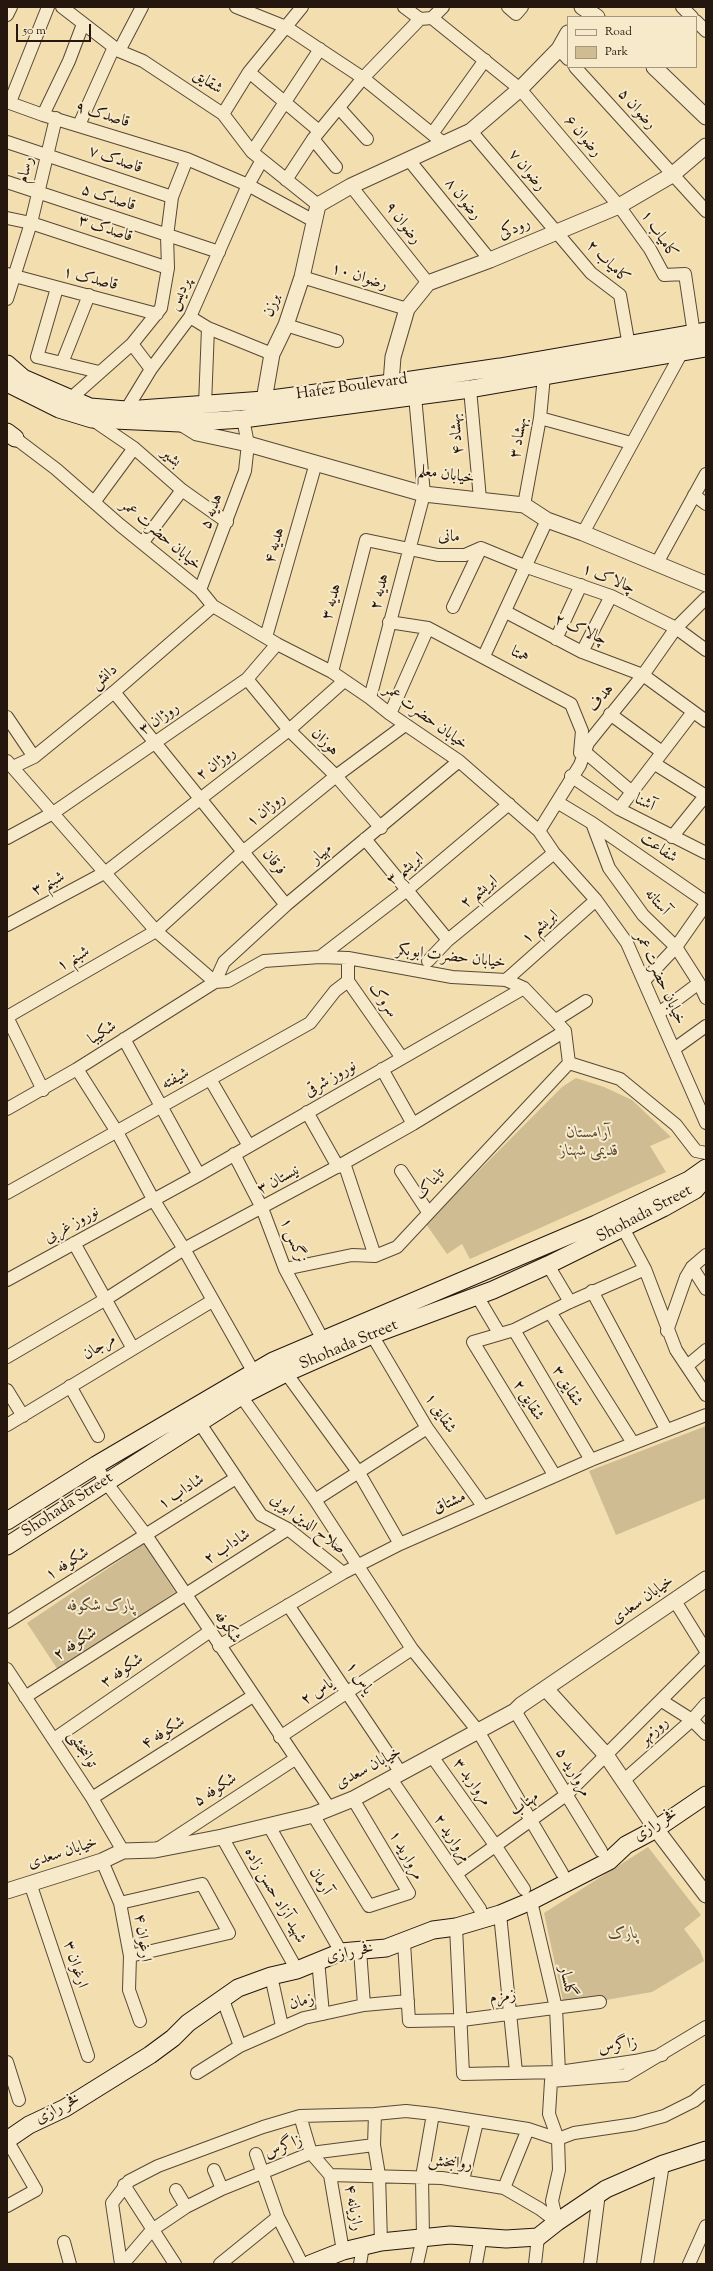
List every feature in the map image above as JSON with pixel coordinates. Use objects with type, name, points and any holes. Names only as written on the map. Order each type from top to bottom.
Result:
[{"type":"main road","name":"Hafez Boulevard","points":[[7,383],[58,408],[92,419],[180,423],[243,419],[700,333]]},
{"type":"main road","name":"Hafez Boulevard","points":[[7,364],[23,378],[90,407],[126,410],[392,391],[415,396],[470,389],[706,348]]},
{"type":"main road","name":"Shohada Street","points":[[7,1521],[96,1465],[253,1371],[596,1224],[688,1180],[706,1168]]},
{"type":"main road","name":"Shohada Street","points":[[7,1546],[106,1481],[241,1396],[286,1373],[372,1335],[477,1296],[548,1265],[624,1228],[695,1190],[706,1177]]},
{"type":"main road","name":"فخر رازی","points":[[7,2140],[29,2125],[65,2108],[150,2055],[173,2038],[188,2023],[223,2000],[238,1988],[271,1976],[297,1970],[340,1952],[386,1948],[433,1930],[456,1927],[482,1918],[500,1914],[528,1895],[609,1861],[626,1845],[656,1829],[706,1795]]},
{"type":"main road","points":[[310,2264],[343,2251],[363,2246],[381,2242],[423,2237],[450,2235],[481,2236],[506,2239],[538,2237],[599,2193],[663,2164],[706,2150]]},
{"type":"street","points":[[7,16],[11,7]]},
{"type":"street","points":[[8,102],[48,7]]},
{"type":"street","name":"شقایق","points":[[62,7],[117,49],[143,61],[223,114],[257,156],[318,205]]},
{"type":"street","points":[[79,125],[117,49],[142,7]]},
{"type":"street","points":[[236,7],[286,27],[320,49],[363,78],[437,138]]},
{"type":"street","points":[[223,114],[248,72],[302,7]]},
{"type":"street","name":"رضوان ۶","points":[[404,7],[426,18],[485,60],[520,89],[619,206]]},
{"type":"street","points":[[286,180],[316,135],[363,78],[426,18],[443,7]]},
{"type":"street","points":[[508,7],[516,14],[522,7]]},
{"type":"street","points":[[578,16],[582,7],[595,16]]},
{"type":"street","points":[[682,7],[691,16]]},
{"type":"street","points":[[697,22],[706,31]]},
{"type":"street","points":[[43,115],[83,24]]},
{"type":"street","points":[[437,138],[471,131],[564,54],[567,38]]},
{"type":"street","name":"پردیس","points":[[126,410],[151,369],[190,317],[248,185],[257,156],[285,103],[320,49]]},
{"type":"street","points":[[318,205],[351,186],[409,160],[437,138],[485,60]]},
{"type":"street","name":"رضوان ۵","points":[[576,68],[706,211]]},
{"type":"street","points":[[655,68],[706,118]]},
{"type":"street","points":[[248,72],[285,103],[316,135],[336,167]]},
{"type":"street","name":"قاصدک ۹","points":[[8,102],[43,115],[187,159],[248,185],[314,221]]},
{"type":"street","points":[[339,108],[366,139]]},
{"type":"street","name":"رسام","points":[[7,299],[11,275],[31,223],[56,118]]},
{"type":"street","name":"رضوان ۷","points":[[471,131],[556,232]]},
{"type":"street","name":"قاصدک ۷","points":[[7,142],[47,154],[172,197]]},
{"type":"street","name":"رودکی","points":[[428,283],[490,260],[619,206],[672,175],[706,146]]},
{"type":"street","points":[[70,399],[132,344],[161,308],[168,268],[167,236],[172,197],[187,159]]},
{"type":"street","name":"رضوان ۸","points":[[409,160],[490,260]]},
{"type":"street","name":"قاصدک ۵","points":[[7,182],[219,252]]},
{"type":"street","name":"رضوان ۹","points":[[351,186],[428,283]]},
{"type":"street","name":"برزن","points":[[264,400],[272,354],[286,325],[302,277],[318,205]]},
{"type":"street","name":"کامیاب ۱","points":[[619,206],[650,249],[664,275],[685,274],[700,333]]},
{"type":"street","name":"قاصدک ۳","points":[[7,218],[31,223],[168,268]]},
{"type":"street","name":"کامیاب ۲","points":[[556,232],[591,273],[620,294],[629,346]]},
{"type":"street","name":"قاصدک ۱","points":[[11,275],[157,314]]},
{"type":"street","name":"رضوان ۱۰","points":[[302,277],[407,309]]},
{"type":"street","points":[[392,391],[393,357],[407,309],[428,283]]},
{"type":"street","points":[[57,288],[37,357],[99,372]]},
{"type":"street","points":[[62,363],[89,295]]},
{"type":"street","points":[[190,317],[208,328],[272,354]]},
{"type":"street","points":[[286,325],[337,341]]},
{"type":"street","points":[[205,405],[208,328]]},
{"type":"street","points":[[132,344],[151,369]]},
{"type":"street","points":[[583,533],[682,352]]},
{"type":"street","name":"بهشاد ۳","points":[[524,505],[540,418],[544,376]]},
{"type":"street","name":"بهشاد ۴","points":[[470,389],[480,499]]},
{"type":"street","points":[[415,396],[424,494]]},
{"type":"street","name":"خیابان معلم","points":[[154,408],[197,432],[248,444],[424,494],[524,505],[547,520],[583,533],[706,584]]},
{"type":"street","points":[[540,418],[631,443]]},
{"type":"street","name":"بشیر","points":[[92,419],[134,448],[182,490],[227,522]]},
{"type":"street","name":"هدیه ۵","points":[[200,590],[227,522],[245,471],[248,444],[243,419]]},
{"type":"street","name":"خیابان حضرت عمر","points":[[10,436],[94,501],[120,525],[200,590],[213,606],[277,644],[332,672],[370,698],[405,725],[459,761],[510,804],[539,831],[554,853],[596,900],[627,943],[706,1123]]},
{"type":"street","points":[[94,501],[134,448]]},
{"type":"street","name":"هدیه ۴","points":[[266,637],[316,463]]},
{"type":"street","points":[[656,564],[706,474]]},
{"type":"street","points":[[142,542],[182,490]]},
{"type":"street","name":"هدیه ۲","points":[[370,698],[408,548],[424,494]]},
{"type":"street","points":[[694,495],[706,504]]},
{"type":"street","points":[[484,656],[506,612],[547,520]]},
{"type":"street","name":"مانی","points":[[366,540],[438,555],[465,556],[480,548],[526,567]]},
{"type":"street","name":"هدیه ۳","points":[[332,672],[366,540]]},
{"type":"street","points":[[453,607],[480,548]]},
{"type":"street","name":"چالاک ۱","points":[[526,567],[611,596],[676,628],[706,650]]},
{"type":"street","points":[[556,639],[581,585]]},
{"type":"street","points":[[582,652],[611,596]]},
{"type":"street","name":"هدف","points":[[539,831],[571,776],[580,765],[588,743],[642,675],[676,628],[706,598]]},
{"type":"street","name":"دانش","points":[[10,764],[34,757],[114,692],[213,606]]},
{"type":"street","name":"چالاک ۲","points":[[506,612],[582,652],[642,675],[706,721]]},
{"type":"street","name":"همتا","points":[[390,622],[428,628],[484,656],[571,704],[582,731],[580,765]]},
{"type":"street","points":[[390,714],[428,628]]},
{"type":"street","name":"روژان ۳","points":[[7,838],[53,813],[247,679],[277,644]]},
{"type":"street","name":"هوزان","points":[[247,679],[289,730],[336,776],[381,828]]},
{"type":"street","name":"روژان ۲","points":[[106,872],[289,730],[344,681]]},
{"type":"street","name":"فرقان","points":[[114,692],[154,744],[244,851],[286,905]]},
{"type":"street","points":[[619,809],[655,764],[662,752],[693,712]]},
{"type":"street","points":[[610,714],[662,752]]},
{"type":"street","points":[[7,717],[34,757]]},
{"type":"street","name":"روژان ۱","points":[[156,931],[244,851],[336,776],[405,725]]},
{"type":"street","points":[[585,752],[632,792]]},
{"type":"street","name":"مهیار","points":[[215,982],[224,962],[286,905],[365,839],[381,828],[459,761]]},
{"type":"street","points":[[10,764],[156,931],[215,982]]},
{"type":"street","points":[[655,764],[706,796],[672,837]]},
{"type":"street","name":"آشنا","points":[[571,776],[619,809],[706,853]]},
{"type":"street","name":"شفاعت","points":[[557,802],[592,823],[706,903]]},
{"type":"street","name":"ابریشم ۳","points":[[320,957],[408,890],[510,804]]},
{"type":"street","name":"آستانه","points":[[592,823],[609,868],[643,915],[676,947],[699,983],[706,998]]},
{"type":"street","points":[[365,839],[448,940]]},
{"type":"street","name":"ابریشم ۲","points":[[428,961],[448,940],[554,853]]},
{"type":"street","name":"شبنم ۳","points":[[7,925],[106,872]]},
{"type":"street","name":"ابریشم ۱","points":[[506,980],[596,900]]},
{"type":"street","points":[[644,982],[676,947],[706,903]]},
{"type":"street","name":"شبنم ۱","points":[[7,1017],[156,931]]},
{"type":"street","name":"خیابان حضرت ابوبکر","points":[[215,982],[228,981],[264,961],[320,957],[348,958],[452,977],[506,980],[524,988],[565,1031]]},
{"type":"street","name":"سروک","points":[[348,958],[348,981],[402,1058]]},
{"type":"street","name":"شیفته","points":[[7,1193],[310,1023],[335,991],[348,981]]},
{"type":"street","name":"شکیبا","points":[[7,1109],[43,1090],[215,982]]},
{"type":"street","points":[[659,1013],[699,983]]},
{"type":"street","name":"نوروز شرقی","points":[[152,1199],[199,1175],[524,988]]},
{"type":"street","points":[[556,1020],[586,1001]]},
{"type":"street","points":[[7,1017],[43,1090]]},
{"type":"street","points":[[674,1049],[706,1026]]},
{"type":"street","points":[[565,1031],[569,1063],[620,1079],[676,1125],[696,1151],[706,1153]]},
{"type":"street","name":"نیستان ۳","points":[[7,1357],[106,1299],[184,1249],[341,1165],[413,1124],[565,1031]]},
{"type":"street","points":[[124,1039],[160,1107],[199,1175]]},
{"type":"street","name":"تابناک","points":[[285,1269],[352,1255],[375,1256],[396,1247],[569,1063]]},
{"type":"street","points":[[77,1069],[117,1132],[152,1199],[184,1249],[253,1371]]},
{"type":"street","points":[[382,1069],[413,1124]]},
{"type":"street","points":[[210,1079],[248,1146]]},
{"type":"street","points":[[307,1112],[341,1165],[375,1256]]},
{"type":"street","name":"نرگس ۱","points":[[234,1154],[262,1208],[285,1269],[323,1340]]},
{"type":"street","points":[[401,1171],[428,1212]]},
{"type":"street","name":"نوروز غربی","points":[[8,1276],[74,1243],[152,1199]]},
{"type":"street","points":[[624,1228],[645,1269],[667,1331],[687,1366],[706,1394]]},
{"type":"street","points":[[74,1243],[132,1347]]},
{"type":"street","points":[[667,1331],[686,1277],[692,1267],[706,1255]]},
{"type":"street","points":[[548,1265],[570,1302]]},
{"type":"street","points":[[692,1267],[706,1289]]},
{"type":"street","points":[[477,1296],[498,1333],[514,1330],[570,1302],[645,1269]]},
{"type":"street","points":[[592,1292],[666,1429]]},
{"type":"street","name":"مرجان","points":[[7,1425],[132,1347],[212,1300]]},
{"type":"street","points":[[550,1312],[633,1443]]},
{"type":"street","name":"شقایق ۳","points":[[514,1330],[591,1460]]},
{"type":"street","name":"شقایق ۲","points":[[498,1333],[473,1342],[555,1476]]},
{"type":"street","name":"شقایق ۱","points":[[372,1335],[427,1428],[483,1506]]},
{"type":"street","points":[[687,1366],[706,1350]]},
{"type":"street","points":[[286,1373],[359,1473],[400,1544]]},
{"type":"street","points":[[70,1386],[98,1436]]},
{"type":"street","points":[[7,1390],[23,1416]]},
{"type":"street","points":[[241,1396],[315,1500],[412,1649],[478,1731],[562,1873]]},
{"type":"street","name":"مشتاق","points":[[219,1646],[343,1573],[400,1544],[483,1506],[591,1460],[666,1429],[706,1415]]},
{"type":"street","name":"صلاح الدین ابوبی","points":[[199,1422],[261,1515],[288,1529],[343,1573]]},
{"type":"street","points":[[315,1500],[427,1428]]},
{"type":"street","name":"شکوفه","points":[[96,1465],[146,1535],[186,1594],[209,1632],[330,1809]]},
{"type":"street","name":"شاداب ۱","points":[[146,1535],[236,1478]]},
{"type":"street","name":"شاداب ۲","points":[[186,1594],[288,1529]]},
{"type":"street","name":"شکوفه ۱","points":[[7,1622],[146,1535]]},
{"type":"street","name":"خیابان سعدی","points":[[7,1891],[102,1862],[123,1851],[155,1850],[222,1838],[313,1815],[353,1799],[431,1755],[515,1711],[706,1579]]},
{"type":"street","name":"شکوفه ۲","points":[[25,1697],[186,1594]]},
{"type":"street","points":[[675,1601],[706,1651]]},
{"type":"street","name":"یاس ۱","points":[[288,1605],[348,1693],[396,1776]]},
{"type":"street","name":"شکوفه ۳","points":[[54,1739],[209,1632]]},
{"type":"street","name":"یاس ۲","points":[[280,1737],[412,1649]]},
{"type":"street","name":"مهتاب","points":[[456,1874],[566,1795],[706,1654]]},
{"type":"street","name":"توانبخشی","points":[[7,1669],[92,1798],[123,1851]]},
{"type":"street","points":[[546,1689],[606,1756],[656,1829],[706,1895]]},
{"type":"street","name":"شکوفه ۴","points":[[92,1798],[253,1696]]},
{"type":"street","points":[[662,1700],[692,1720],[706,1734]]},
{"type":"street","name":"روزمهر","points":[[623,1781],[692,1720],[706,1704]]},
{"type":"street","name":"مروارید ۵","points":[[515,1711],[601,1851]]},
{"type":"street","name":"مرواربد ۳","points":[[431,1755],[495,1845],[528,1895]]},
{"type":"street","name":"شکوفه ۵","points":[[155,1850],[295,1759]]},
{"type":"street","name":"مروارید ۲","points":[[396,1776],[456,1874],[480,1909],[482,1918]]},
{"type":"street","name":"مروارید ۱","points":[[313,1815],[369,1906],[409,1892],[353,1799]]},
{"type":"street","name":"آرمان","points":[[269,1826],[340,1952]]},
{"type":"street","name":"شهید آزاد حسن زاده","points":[[222,1838],[297,1970]]},
{"type":"street","name":"ارغوان ۴","points":[[102,1862],[120,1903],[130,1956],[129,1990],[140,2021]]},
{"type":"street","name":"ارغوان ۳","points":[[30,1884],[88,2056]]},
{"type":"street","points":[[120,1903],[202,1884],[229,1933],[130,1956]]},
{"type":"street","name":"گلسار","points":[[528,1895],[556,2008],[555,2076],[549,2114],[558,2139],[559,2170],[552,2201],[557,2222]]},
{"type":"street","points":[[500,1914],[516,2072]]},
{"type":"street","points":[[456,1927],[462,2020]]},
{"type":"street","points":[[404,1942],[408,2002]]},
{"type":"street","points":[[360,1950],[364,2005]]},
{"type":"street","points":[[318,1960],[323,2014]]},
{"type":"street","points":[[271,1976],[282,2026]]},
{"type":"street","points":[[223,2000],[240,2046]]},
{"type":"street","name":"زمزم","points":[[408,2002],[409,2021],[462,2020],[600,2002]]},
{"type":"street","name":"زمان","points":[[197,2073],[240,2046],[282,2026],[323,2014],[364,2005],[408,2002]]},
{"type":"street","name":"زاگرس","points":[[462,2020],[463,2074],[516,2072],[555,2076],[635,2061],[662,2055],[706,2027]]},
{"type":"street","points":[[7,2062],[20,2100]]},
{"type":"street","points":[[122,2264],[112,2203],[124,2185],[158,2166],[263,2127],[300,2116],[376,2114],[406,2110],[528,2129],[558,2139],[574,2133],[635,2124],[664,2116],[694,2101],[706,2091]]},
{"type":"street","points":[[376,2114],[374,2145],[379,2175],[381,2242]]},
{"type":"street","points":[[417,2264],[423,2237],[422,2177],[433,2114]]},
{"type":"street","points":[[300,2116],[311,2153]]},
{"type":"street","points":[[463,2180],[477,2122]]},
{"type":"street","points":[[504,2188],[528,2129]]},
{"type":"street","points":[[7,2140],[36,2190],[7,2204]]},
{"type":"street","name":"زاگرس","points":[[122,2264],[152,2230],[186,2207],[222,2189],[311,2153],[374,2145]]},
{"type":"street","name":"رازیانه ۴","points":[[311,2153],[330,2175],[343,2251]]},
{"type":"street","points":[[256,2154],[264,2173],[278,2217],[302,2264]]},
{"type":"street","points":[[647,2264],[663,2164]]},
{"type":"street","points":[[214,2170],[222,2189]]},
{"type":"street","name":"روانبخش","points":[[330,2175],[379,2175],[463,2180],[504,2188],[540,2208],[557,2222]]},
{"type":"street","points":[[124,2185],[173,2263]]},
{"type":"street","points":[[176,2190],[186,2207]]},
{"type":"street","points":[[590,2264],[599,2193]]},
{"type":"street","points":[[220,2264],[278,2217]]},
{"type":"street","points":[[689,2264],[706,2226]]},
{"type":"street","points":[[476,2264],[481,2236]]},
{"type":"street","points":[[535,2264],[538,2237]]},
{"type":"street","points":[[64,2242],[70,2264]]},
{"type":"street","points":[[360,2264],[363,2246]]},
{"type":"green space","name":"آرامستان قدیمی شهناز","points":[[576,1078],[604,1087],[632,1100],[671,1137],[650,1146],[666,1172],[470,1259],[462,1244],[447,1254],[426,1224],[562,1087]]},
{"type":"green space","points":[[706,1426],[706,1498],[616,1535],[589,1471]]},
{"type":"green space","name":"پارک شکوفه","points":[[144,1544],[175,1592],[58,1670],[27,1623]]},
{"type":"green space","name":"پارک","points":[[648,1847],[701,1915],[684,1929],[700,1950],[704,1961],[652,1992],[600,2001],[563,2001],[544,1913]]}]
